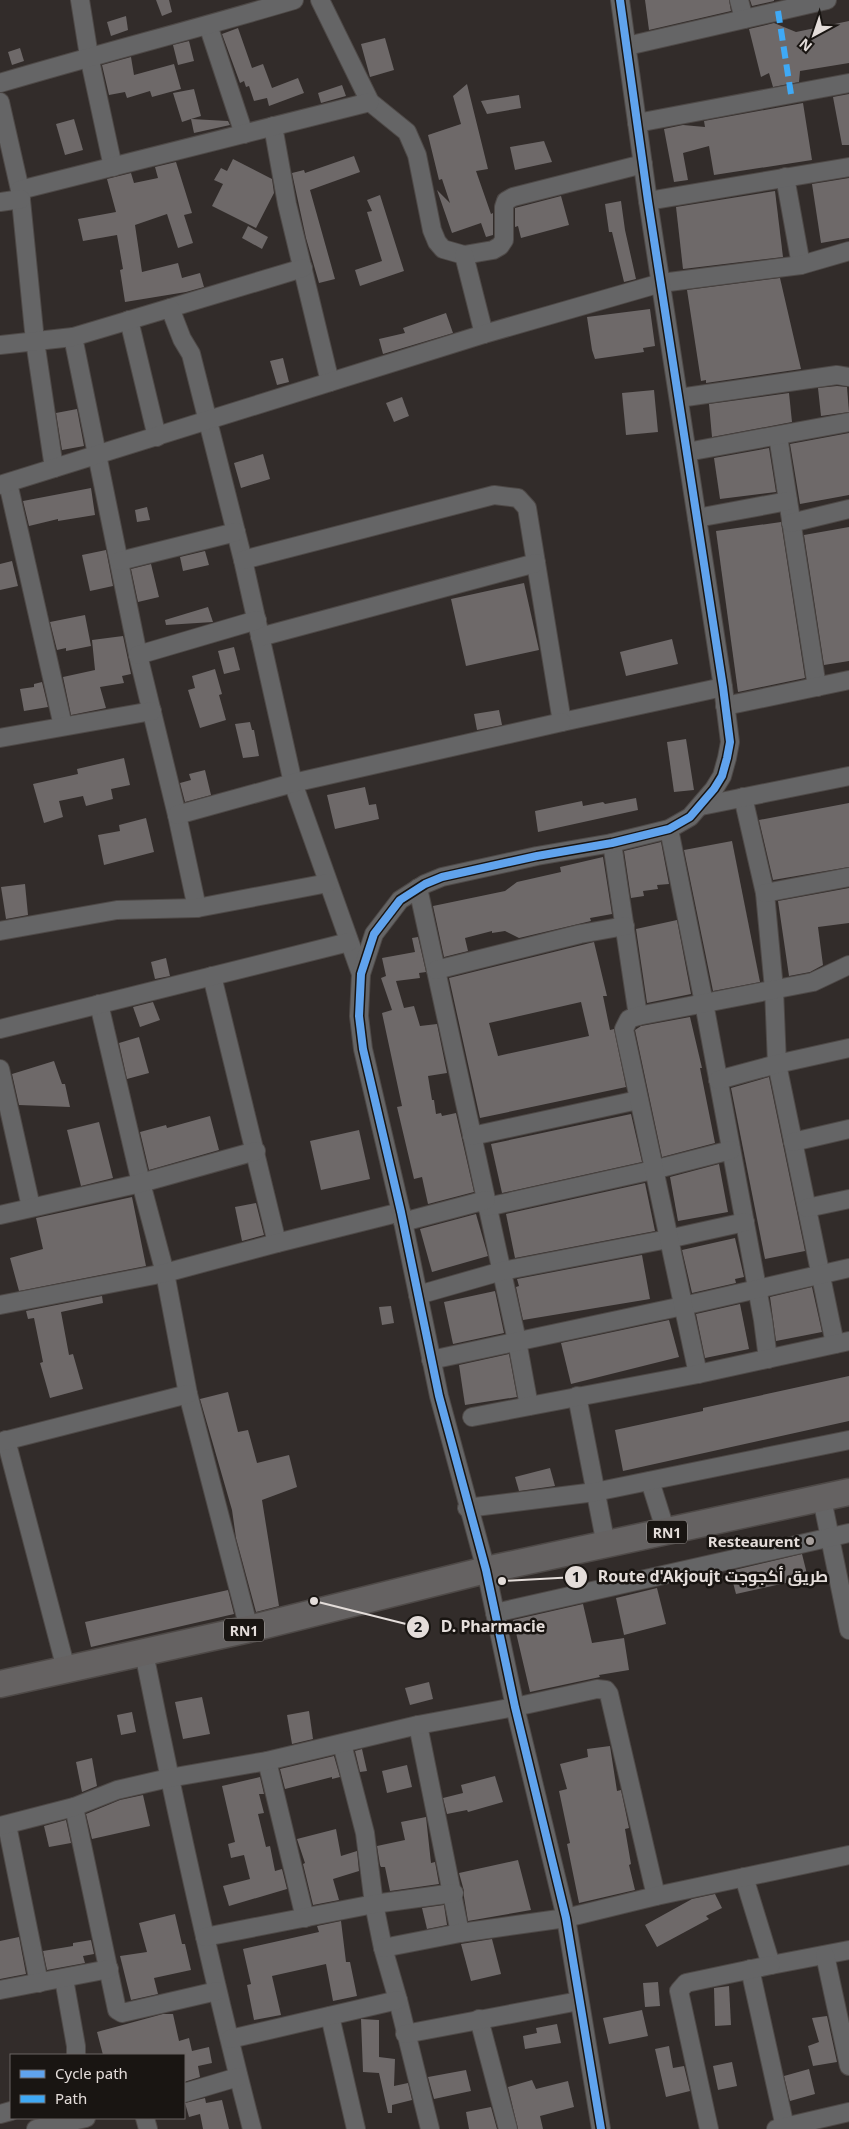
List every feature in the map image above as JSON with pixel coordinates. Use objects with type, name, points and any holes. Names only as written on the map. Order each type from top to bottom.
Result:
[{"type":"highway","name":"RN1","points":[[0,1684],[249,1629],[486,1570],[849,1492]]},
{"type":"street","points":[[80,0],[89,56],[113,167]]},
{"type":"street","points":[[0,83],[89,56],[294,0]]},
{"type":"street","points":[[320,0],[370,102],[407,132],[417,155],[432,230],[437,242],[444,249],[464,255],[494,250],[500,246],[504,240],[504,207],[506,201],[513,197],[643,164]]},
{"type":"street","points":[[601,2129],[566,1918],[515,1707],[486,1570],[467,1508],[431,1360],[402,1217],[363,1050],[359,1016],[361,974],[374,934],[400,900],[418,888],[442,877],[537,856],[612,843],[669,829],[690,817],[701,806],[722,776],[727,758],[730,742],[723,687],[648,201],[620,0]]},
{"type":"street","points":[[739,0],[744,19]]},
{"type":"street","points":[[627,46],[827,0]]},
{"type":"street","points":[[208,25],[244,134]]},
{"type":"street","points":[[638,123],[849,83]]},
{"type":"street","points":[[0,202],[113,167],[370,102]]},
{"type":"street","points":[[0,106],[21,195],[35,341],[54,468]]},
{"type":"street","points":[[274,126],[287,204],[330,382]]},
{"type":"street","points":[[648,201],[849,167]]},
{"type":"street","points":[[785,178],[801,264]]},
{"type":"street","points":[[63,726],[4,484],[97,454],[208,422],[484,334],[661,283],[801,264],[849,251]]},
{"type":"street","points":[[464,255],[484,334]]},
{"type":"street","points":[[0,345],[73,337],[303,268]]},
{"type":"street","points":[[170,308],[182,339],[191,354],[243,560],[293,783],[361,974]]},
{"type":"street","points":[[129,320],[157,437]]},
{"type":"street","points":[[73,337],[138,655],[177,815],[197,908]]},
{"type":"street","points":[[679,398],[836,375],[849,377]]},
{"type":"street","points":[[687,452],[849,422]]},
{"type":"street","points":[[778,436],[817,687]]},
{"type":"street","points":[[243,560],[494,494],[518,498],[527,508],[562,722]]},
{"type":"street","points":[[697,518],[788,501]]},
{"type":"street","points":[[791,523],[849,509]]},
{"type":"street","points":[[120,561],[236,532]]},
{"type":"street","points":[[138,655],[258,629],[536,563]]},
{"type":"street","points":[[725,706],[849,680]]},
{"type":"street","points":[[177,815],[293,783],[723,687]]},
{"type":"street","points":[[0,738],[152,711]]},
{"type":"street","points":[[701,806],[849,776]]},
{"type":"street","points":[[472,1417],[698,1374],[842,1343],[821,1274],[777,1064],[774,989],[765,893],[743,797]]},
{"type":"street","points":[[669,829],[745,1222],[768,1359]]},
{"type":"street","points":[[612,843],[638,1016]]},
{"type":"street","points":[[765,893],[849,877]]},
{"type":"street","points":[[0,931],[117,910],[197,908],[328,882]]},
{"type":"street","points":[[418,888],[502,1271],[529,1406]]},
{"type":"street","points":[[436,970],[580,934],[624,926]]},
{"type":"street","points":[[0,1029],[349,942]]},
{"type":"street","points":[[698,1374],[624,1029],[629,1019],[638,1016],[813,982],[849,965]]},
{"type":"street","points":[[212,976],[277,1243]]},
{"type":"street","points":[[99,1004],[164,1274],[188,1394],[249,1629]]},
{"type":"street","points":[[718,1080],[777,1064],[849,1048]]},
{"type":"street","points":[[0,1069],[31,1207]]},
{"type":"street","points":[[472,1136],[638,1100]]},
{"type":"street","points":[[793,1142],[849,1129]]},
{"type":"street","points":[[0,1305],[164,1274],[277,1243],[402,1217],[487,1203],[653,1170],[731,1150]]},
{"type":"street","points":[[0,1215],[141,1183],[256,1151]]},
{"type":"street","points":[[807,1208],[849,1199]]},
{"type":"street","points":[[418,1295],[502,1271],[745,1222]]},
{"type":"street","points":[[431,1360],[849,1268]]},
{"type":"street","points":[[66,1669],[3,1441],[188,1394]]},
{"type":"street","points":[[577,1396],[606,1545]]},
{"type":"street","points":[[467,1508],[595,1492],[849,1440]]},
{"type":"street","points":[[650,1481],[666,1532]]},
{"type":"street","points":[[822,1499],[849,1630]]},
{"type":"street","points":[[495,1613],[849,1533]]},
{"type":"street","points":[[144,1653],[169,1778],[217,1991],[252,2129]]},
{"type":"street","points":[[39,1983],[4,1826],[74,1807],[117,1790],[169,1778],[267,1761],[418,1725],[597,1689],[606,1690],[610,1694],[656,1896]]},
{"type":"street","points":[[418,1725],[454,1893],[460,1933]]},
{"type":"street","points":[[342,1744],[364,1833],[374,1904],[383,1948],[430,2129]]},
{"type":"street","points":[[267,1761],[305,1918]]},
{"type":"street","points":[[74,1807],[109,1969],[115,2007],[122,2013],[217,1991]]},
{"type":"street","points":[[383,1948],[460,1933],[566,1918],[656,1896],[849,1855]]},
{"type":"street","points":[[744,1877],[771,1965]]},
{"type":"street","points":[[205,1938],[374,1904],[454,1893]]},
{"type":"street","points":[[709,2129],[679,1991],[686,1983],[849,1950]]},
{"type":"street","points":[[825,1955],[849,2066]]},
{"type":"street","points":[[0,1990],[109,1969]]},
{"type":"street","points":[[750,1969],[781,2128],[849,2112]]},
{"type":"street","points":[[64,1979],[76,2054]]},
{"type":"street","points":[[230,2039],[398,2000]]},
{"type":"street","points":[[405,2034],[579,2000]]},
{"type":"street","points":[[330,2016],[356,2129]]},
{"type":"street","points":[[479,2019],[508,2129]]},
{"type":"street","points":[[185,2093],[238,2077]]},
{"type":"street","points":[[36,2129],[68,2125],[83,2119]]},
{"type":"building","points":[[156,0],[169,0],[172,12],[162,16]]},
{"type":"building","points":[[645,0],[729,0],[731,11],[649,30]]},
{"type":"building","points":[[750,0],[774,0],[774,1],[752,6]]},
{"type":"building","points":[[126,16],[128,30],[111,36],[107,22]]},
{"type":"building","points":[[849,21],[849,63],[800,71],[799,82],[773,87],[769,73],[761,77],[749,29],[774,23],[796,32]]},
{"type":"building","points":[[238,28],[252,68],[263,64],[272,88],[298,78],[304,93],[269,106],[267,98],[254,101],[249,86],[246,87],[244,81],[240,83],[222,34]]},
{"type":"building","points":[[385,38],[394,70],[370,77],[361,44]]},
{"type":"building","points":[[189,41],[194,61],[178,65],[173,45]]},
{"type":"building","points":[[20,48],[24,61],[12,65],[8,52]]},
{"type":"building","points":[[131,57],[134,75],[174,64],[181,89],[152,97],[150,91],[127,98],[125,92],[109,95],[102,65]]},
{"type":"building","points":[[467,84],[488,169],[476,171],[491,214],[493,213],[493,235],[486,237],[481,223],[452,233],[437,190],[450,203],[442,179],[439,180],[428,135],[461,124],[453,96]]},
{"type":"building","points":[[342,85],[346,96],[321,103],[318,93]]},
{"type":"building","points":[[194,89],[201,116],[182,122],[173,93]]},
{"type":"building","points":[[849,94],[849,145],[842,145],[833,97]]},
{"type":"building","points":[[519,95],[521,108],[487,114],[481,101]]},
{"type":"building","points":[[803,103],[812,160],[714,175],[709,146],[683,153],[688,180],[674,182],[664,129],[683,125],[705,127],[704,121]]},
{"type":"building","points":[[74,119],[83,150],[65,155],[56,124]]},
{"type":"building","points":[[191,119],[228,121],[230,125],[194,133]]},
{"type":"building","points":[[544,141],[552,162],[515,170],[510,147]]},
{"type":"building","points":[[354,156],[360,172],[310,190],[335,279],[319,283],[306,238],[292,173],[304,170],[305,173]]},
{"type":"building","points":[[233,159],[272,179],[274,193],[256,228],[212,206],[223,184],[214,180],[221,168],[227,171]]},
{"type":"building","points":[[176,162],[192,213],[184,215],[193,243],[178,248],[167,214],[135,225],[142,272],[178,263],[182,278],[200,273],[204,287],[186,292],[125,302],[120,270],[123,269],[117,235],[83,241],[78,219],[116,212],[107,179],[131,173],[134,183],[158,178],[155,167]]},
{"type":"building","points":[[849,178],[849,238],[821,243],[812,184]]},
{"type":"building","points":[[775,191],[783,257],[683,269],[676,207]]},
{"type":"building","points":[[380,195],[404,271],[360,286],[355,270],[382,261],[367,212],[372,211],[367,200]]},
{"type":"building","points":[[561,196],[569,225],[521,238],[518,226],[515,227],[515,208]]},
{"type":"building","points":[[621,201],[625,230],[636,279],[624,282],[612,232],[609,232],[605,204]]},
{"type":"building","points":[[248,226],[268,237],[262,249],[242,238]]},
{"type":"building","points":[[780,278],[801,369],[706,383],[706,380],[701,381],[687,290]]},
{"type":"building","points":[[650,309],[655,346],[643,348],[644,352],[595,359],[587,317]]},
{"type":"building","points":[[446,313],[453,333],[383,354],[379,339],[405,333],[403,328]]},
{"type":"building","points":[[283,358],[289,382],[277,385],[270,361]]},
{"type":"building","points":[[847,387],[849,412],[821,416],[818,388]]},
{"type":"building","points":[[654,390],[658,432],[626,435],[622,393]]},
{"type":"building","points":[[789,393],[792,422],[712,437],[709,404]]},
{"type":"building","points":[[402,397],[409,416],[394,422],[386,403]]},
{"type":"building","points":[[77,409],[84,446],[62,450],[56,413]]},
{"type":"building","points":[[849,433],[849,495],[800,504],[790,444]]},
{"type":"building","points":[[769,448],[776,492],[720,499],[714,458]]},
{"type":"building","points":[[263,454],[270,479],[241,488],[234,463]]},
{"type":"building","points":[[91,488],[95,515],[58,521],[58,519],[29,526],[23,501]]},
{"type":"building","points":[[147,507],[150,520],[137,522],[135,510]]},
{"type":"building","points":[[781,522],[805,678],[738,692],[716,531]]},
{"type":"building","points":[[849,527],[849,661],[824,665],[804,535]]},
{"type":"building","points":[[106,550],[113,586],[90,591],[82,555]]},
{"type":"building","points":[[205,551],[209,565],[183,571],[180,557]]},
{"type":"building","points":[[12,561],[18,586],[0,590],[0,564]]},
{"type":"building","points":[[151,564],[159,597],[138,602],[131,569]]},
{"type":"building","points":[[524,583],[539,650],[466,666],[451,599]]},
{"type":"building","points":[[208,607],[213,622],[166,625],[165,620]]},
{"type":"building","points":[[85,615],[91,646],[66,651],[66,648],[57,650],[50,622]]},
{"type":"building","points":[[123,636],[131,674],[122,676],[124,683],[100,687],[106,708],[71,715],[63,677],[95,670],[92,640]]},
{"type":"building","points":[[672,639],[678,664],[626,676],[620,652]]},
{"type":"building","points":[[234,647],[240,670],[224,674],[218,651]]},
{"type":"building","points":[[215,669],[222,694],[219,695],[226,720],[200,728],[188,690],[195,688],[192,676]]},
{"type":"building","points":[[42,682],[48,707],[24,711],[20,689],[34,687],[34,684]]},
{"type":"building","points":[[499,710],[502,725],[477,730],[474,714]]},
{"type":"building","points":[[250,722],[252,730],[254,730],[259,756],[243,758],[235,724]]},
{"type":"building","points":[[686,739],[694,790],[674,792],[667,742]]},
{"type":"building","points":[[124,758],[130,785],[111,789],[113,799],[86,806],[83,796],[59,801],[63,817],[44,823],[33,784],[78,774],[77,769]]},
{"type":"building","points":[[205,770],[211,795],[185,802],[180,783],[191,780],[189,774]]},
{"type":"building","points":[[365,787],[369,805],[376,804],[379,819],[335,829],[327,795]]},
{"type":"building","points":[[636,798],[638,810],[538,832],[535,811],[582,801],[583,806]]},
{"type":"building","points":[[849,803],[849,867],[773,880],[759,820]]},
{"type":"building","points":[[146,818],[154,852],[104,865],[98,835],[120,831],[119,825]]},
{"type":"building","points":[[732,841],[760,982],[713,991],[684,850]]},
{"type":"building","points":[[661,842],[669,884],[657,885],[658,889],[643,891],[644,896],[631,898],[624,851]]},
{"type":"building","points":[[603,857],[612,914],[590,918],[591,921],[519,938],[505,931],[492,933],[492,931],[465,938],[468,951],[444,957],[433,906],[505,891],[517,882],[561,872],[560,867]]},
{"type":"building","points":[[25,884],[28,915],[6,919],[1,887]]},
{"type":"building","points":[[849,888],[849,923],[818,927],[823,965],[810,972],[789,976],[778,901]]},
{"type":"building","points":[[677,920],[691,994],[647,1003],[636,929]]},
{"type":"building","points":[[418,937],[426,972],[419,973],[420,978],[396,981],[404,1008],[414,1006],[420,1026],[437,1024],[447,1073],[428,1076],[432,1100],[434,1100],[436,1114],[441,1113],[442,1116],[456,1113],[474,1192],[428,1204],[422,1177],[414,1179],[397,1107],[402,1106],[382,1013],[392,1010],[381,978],[386,976],[382,958],[415,952],[412,938]]},
{"type":"building","points":[[594,942],[607,996],[603,996],[610,1030],[614,1029],[626,1087],[480,1118],[449,978]],"holes":[[[581,1002],[589,1036],[498,1056],[489,1023]]]},
{"type":"building","points":[[166,958],[170,976],[155,979],[151,962]]},
{"type":"building","points":[[153,1002],[160,1020],[140,1027],[133,1007]]},
{"type":"building","points":[[690,1017],[702,1068],[700,1068],[715,1143],[662,1157],[635,1030],[641,1026]]},
{"type":"building","points":[[139,1037],[149,1073],[127,1079],[119,1043]]},
{"type":"building","points":[[54,1061],[62,1084],[65,1084],[70,1107],[19,1105],[12,1074]]},
{"type":"building","points":[[769,1077],[805,1251],[765,1259],[731,1088]]},
{"type":"building","points":[[631,1114],[642,1162],[502,1193],[491,1144]]},
{"type":"building","points":[[210,1116],[219,1150],[149,1170],[140,1132],[166,1125],[167,1128]]},
{"type":"building","points":[[99,1122],[113,1178],[81,1186],[67,1130]]},
{"type":"building","points":[[359,1130],[370,1179],[321,1190],[310,1141]]},
{"type":"building","points":[[719,1164],[728,1212],[678,1221],[670,1177]]},
{"type":"building","points":[[645,1183],[655,1231],[515,1258],[506,1214]]},
{"type":"building","points":[[132,1197],[146,1266],[19,1291],[10,1258],[43,1249],[36,1218]]},
{"type":"building","points":[[256,1203],[264,1235],[242,1241],[235,1207]]},
{"type":"building","points":[[476,1214],[488,1256],[432,1272],[420,1229]]},
{"type":"building","points":[[735,1238],[744,1277],[735,1279],[736,1283],[692,1293],[682,1250]]},
{"type":"building","points":[[642,1255],[650,1299],[523,1320],[516,1287],[519,1286],[517,1279]]},
{"type":"building","points":[[812,1287],[822,1332],[776,1341],[770,1297]]},
{"type":"building","points":[[495,1291],[504,1333],[453,1344],[444,1302]]},
{"type":"building","points":[[102,1296],[103,1303],[61,1312],[69,1355],[73,1354],[83,1389],[50,1398],[40,1363],[43,1362],[34,1318],[28,1319],[26,1311]]},
{"type":"building","points":[[740,1304],[749,1349],[705,1358],[696,1314]]},
{"type":"building","points":[[391,1306],[394,1323],[382,1325],[379,1307]]},
{"type":"building","points":[[669,1320],[679,1357],[571,1384],[561,1343]]},
{"type":"building","points":[[509,1354],[517,1397],[465,1405],[459,1365]]},
{"type":"building","points":[[849,1376],[849,1421],[623,1471],[615,1430],[703,1411],[703,1408]]},
{"type":"building","points":[[228,1392],[238,1432],[248,1430],[257,1463],[289,1455],[297,1487],[262,1500],[279,1606],[256,1612],[236,1538],[232,1510],[200,1399]]},
{"type":"building","points":[[550,1468],[555,1486],[519,1491],[515,1477]]},
{"type":"building","points":[[802,1554],[808,1578],[736,1594],[730,1571]]},
{"type":"building","points":[[657,1588],[666,1624],[624,1635],[616,1598]]},
{"type":"building","points":[[228,1590],[234,1614],[91,1647],[85,1622]]},
{"type":"building","points":[[583,1604],[592,1643],[624,1638],[629,1670],[599,1675],[600,1677],[530,1692],[513,1620]]},
{"type":"building","points":[[429,1682],[433,1699],[410,1705],[405,1688]]},
{"type":"building","points":[[202,1697],[210,1734],[183,1739],[175,1702]]},
{"type":"building","points":[[309,1711],[313,1739],[292,1744],[287,1715]]},
{"type":"building","points":[[132,1712],[136,1732],[121,1735],[117,1715]]},
{"type":"building","points":[[610,1746],[617,1791],[621,1790],[629,1828],[625,1829],[631,1864],[629,1865],[635,1890],[579,1903],[567,1844],[570,1843],[559,1791],[567,1789],[560,1764],[588,1757],[587,1749]]},
{"type":"building","points":[[362,1749],[367,1771],[360,1772],[355,1751]]},
{"type":"building","points":[[334,1756],[340,1777],[332,1779],[332,1777],[285,1789],[280,1769]]},
{"type":"building","points":[[92,1758],[97,1786],[82,1792],[76,1762]]},
{"type":"building","points":[[407,1765],[412,1787],[387,1793],[382,1771]]},
{"type":"building","points":[[495,1776],[503,1802],[468,1812],[467,1810],[447,1814],[443,1798],[463,1793],[461,1785]]},
{"type":"building","points":[[260,1777],[264,1794],[259,1794],[264,1813],[258,1814],[266,1847],[270,1846],[275,1871],[282,1869],[287,1889],[229,1906],[223,1886],[250,1879],[244,1855],[231,1858],[228,1844],[235,1842],[222,1786]]},
{"type":"building","points":[[143,1795],[150,1826],[92,1839],[86,1814],[120,1800]]},
{"type":"building","points":[[426,1817],[431,1863],[435,1862],[439,1884],[390,1891],[385,1867],[380,1865],[377,1846],[405,1840],[401,1822]]},
{"type":"building","points":[[66,1820],[71,1843],[49,1847],[44,1826]]},
{"type":"building","points":[[336,1829],[341,1856],[357,1851],[359,1871],[333,1879],[339,1900],[313,1905],[303,1864],[305,1863],[297,1839]]},
{"type":"building","points":[[518,1860],[531,1910],[468,1921],[464,1891],[459,1873]]},
{"type":"building","points":[[715,1894],[722,1908],[706,1916],[709,1919],[657,1947],[645,1925],[692,1899]]},
{"type":"building","points":[[444,1905],[447,1925],[427,1929],[422,1908]]},
{"type":"building","points":[[175,1914],[182,1944],[185,1944],[191,1970],[154,1978],[158,1994],[131,2000],[120,1956],[147,1952],[139,1923]]},
{"type":"building","points":[[341,1921],[346,1962],[350,1962],[357,1996],[333,2001],[326,1964],[272,1976],[281,2015],[254,2020],[247,1985],[251,1984],[243,1949],[319,1932],[317,1926]]},
{"type":"building","points":[[19,1937],[26,1974],[0,1979],[0,1941]]},
{"type":"building","points":[[492,1939],[501,1974],[471,1981],[461,1944]]},
{"type":"building","points":[[91,1940],[94,1954],[83,1956],[85,1963],[47,1970],[43,1951],[73,1946],[73,1943]]},
{"type":"building","points":[[658,1982],[660,2006],[645,2007],[643,1983]]},
{"type":"building","points":[[729,1986],[731,2025],[715,2026],[714,1988]]},
{"type":"building","points":[[642,2010],[648,2036],[609,2044],[603,2018]]},
{"type":"building","points":[[163,2014],[173,2014],[179,2041],[189,2038],[192,2051],[209,2047],[212,2063],[198,2066],[200,2077],[185,2082],[185,2054],[103,2054],[97,2032]]},
{"type":"building","points":[[827,2016],[837,2062],[813,2066],[808,2046],[819,2042],[812,2018]]},
{"type":"building","points":[[361,2019],[379,2020],[379,2057],[395,2059],[394,2086],[408,2083],[412,2100],[392,2105],[392,2113],[388,2113],[379,2073],[363,2072]]},
{"type":"building","points":[[557,2024],[561,2043],[525,2049],[523,2036],[537,2033],[536,2028]]},
{"type":"building","points":[[669,2046],[673,2068],[684,2066],[690,2091],[666,2097],[655,2049]]},
{"type":"building","points":[[732,2062],[737,2086],[718,2090],[713,2066]]},
{"type":"building","points":[[809,2069],[815,2094],[790,2101],[784,2076]]},
{"type":"building","points":[[466,2070],[471,2091],[434,2099],[428,2077]]},
{"type":"building","points":[[532,2080],[536,2089],[568,2081],[574,2107],[540,2116],[543,2129],[518,2129],[508,2087]]},
{"type":"building","points":[[205,2098],[206,2103],[222,2100],[229,2129],[203,2129],[200,2114],[189,2117],[185,2103]]},
{"type":"building","points":[[491,2107],[497,2129],[469,2129],[466,2112]]},
{"type":"marked path","points":[[778,11],[791,94]]},
{"type":"cycle path","points":[[601,2129],[566,1918],[515,1707],[486,1570],[439,1396],[401,1212],[363,1049],[359,1016],[361,974],[374,934],[400,900],[425,884],[442,877],[537,856],[612,843],[669,829],[690,817],[714,789],[722,776],[727,758],[730,742],[723,687],[648,201],[620,0]]},
{"type":"place","name":"Resteaurent","points":[[810,1541]]},
{"type":"place","name":"Route d'Akjoujt طريق أكجوجت","points":[[502,1581]]},
{"type":"place","name":"D. Pharmacie","points":[[314,1601]]}]
